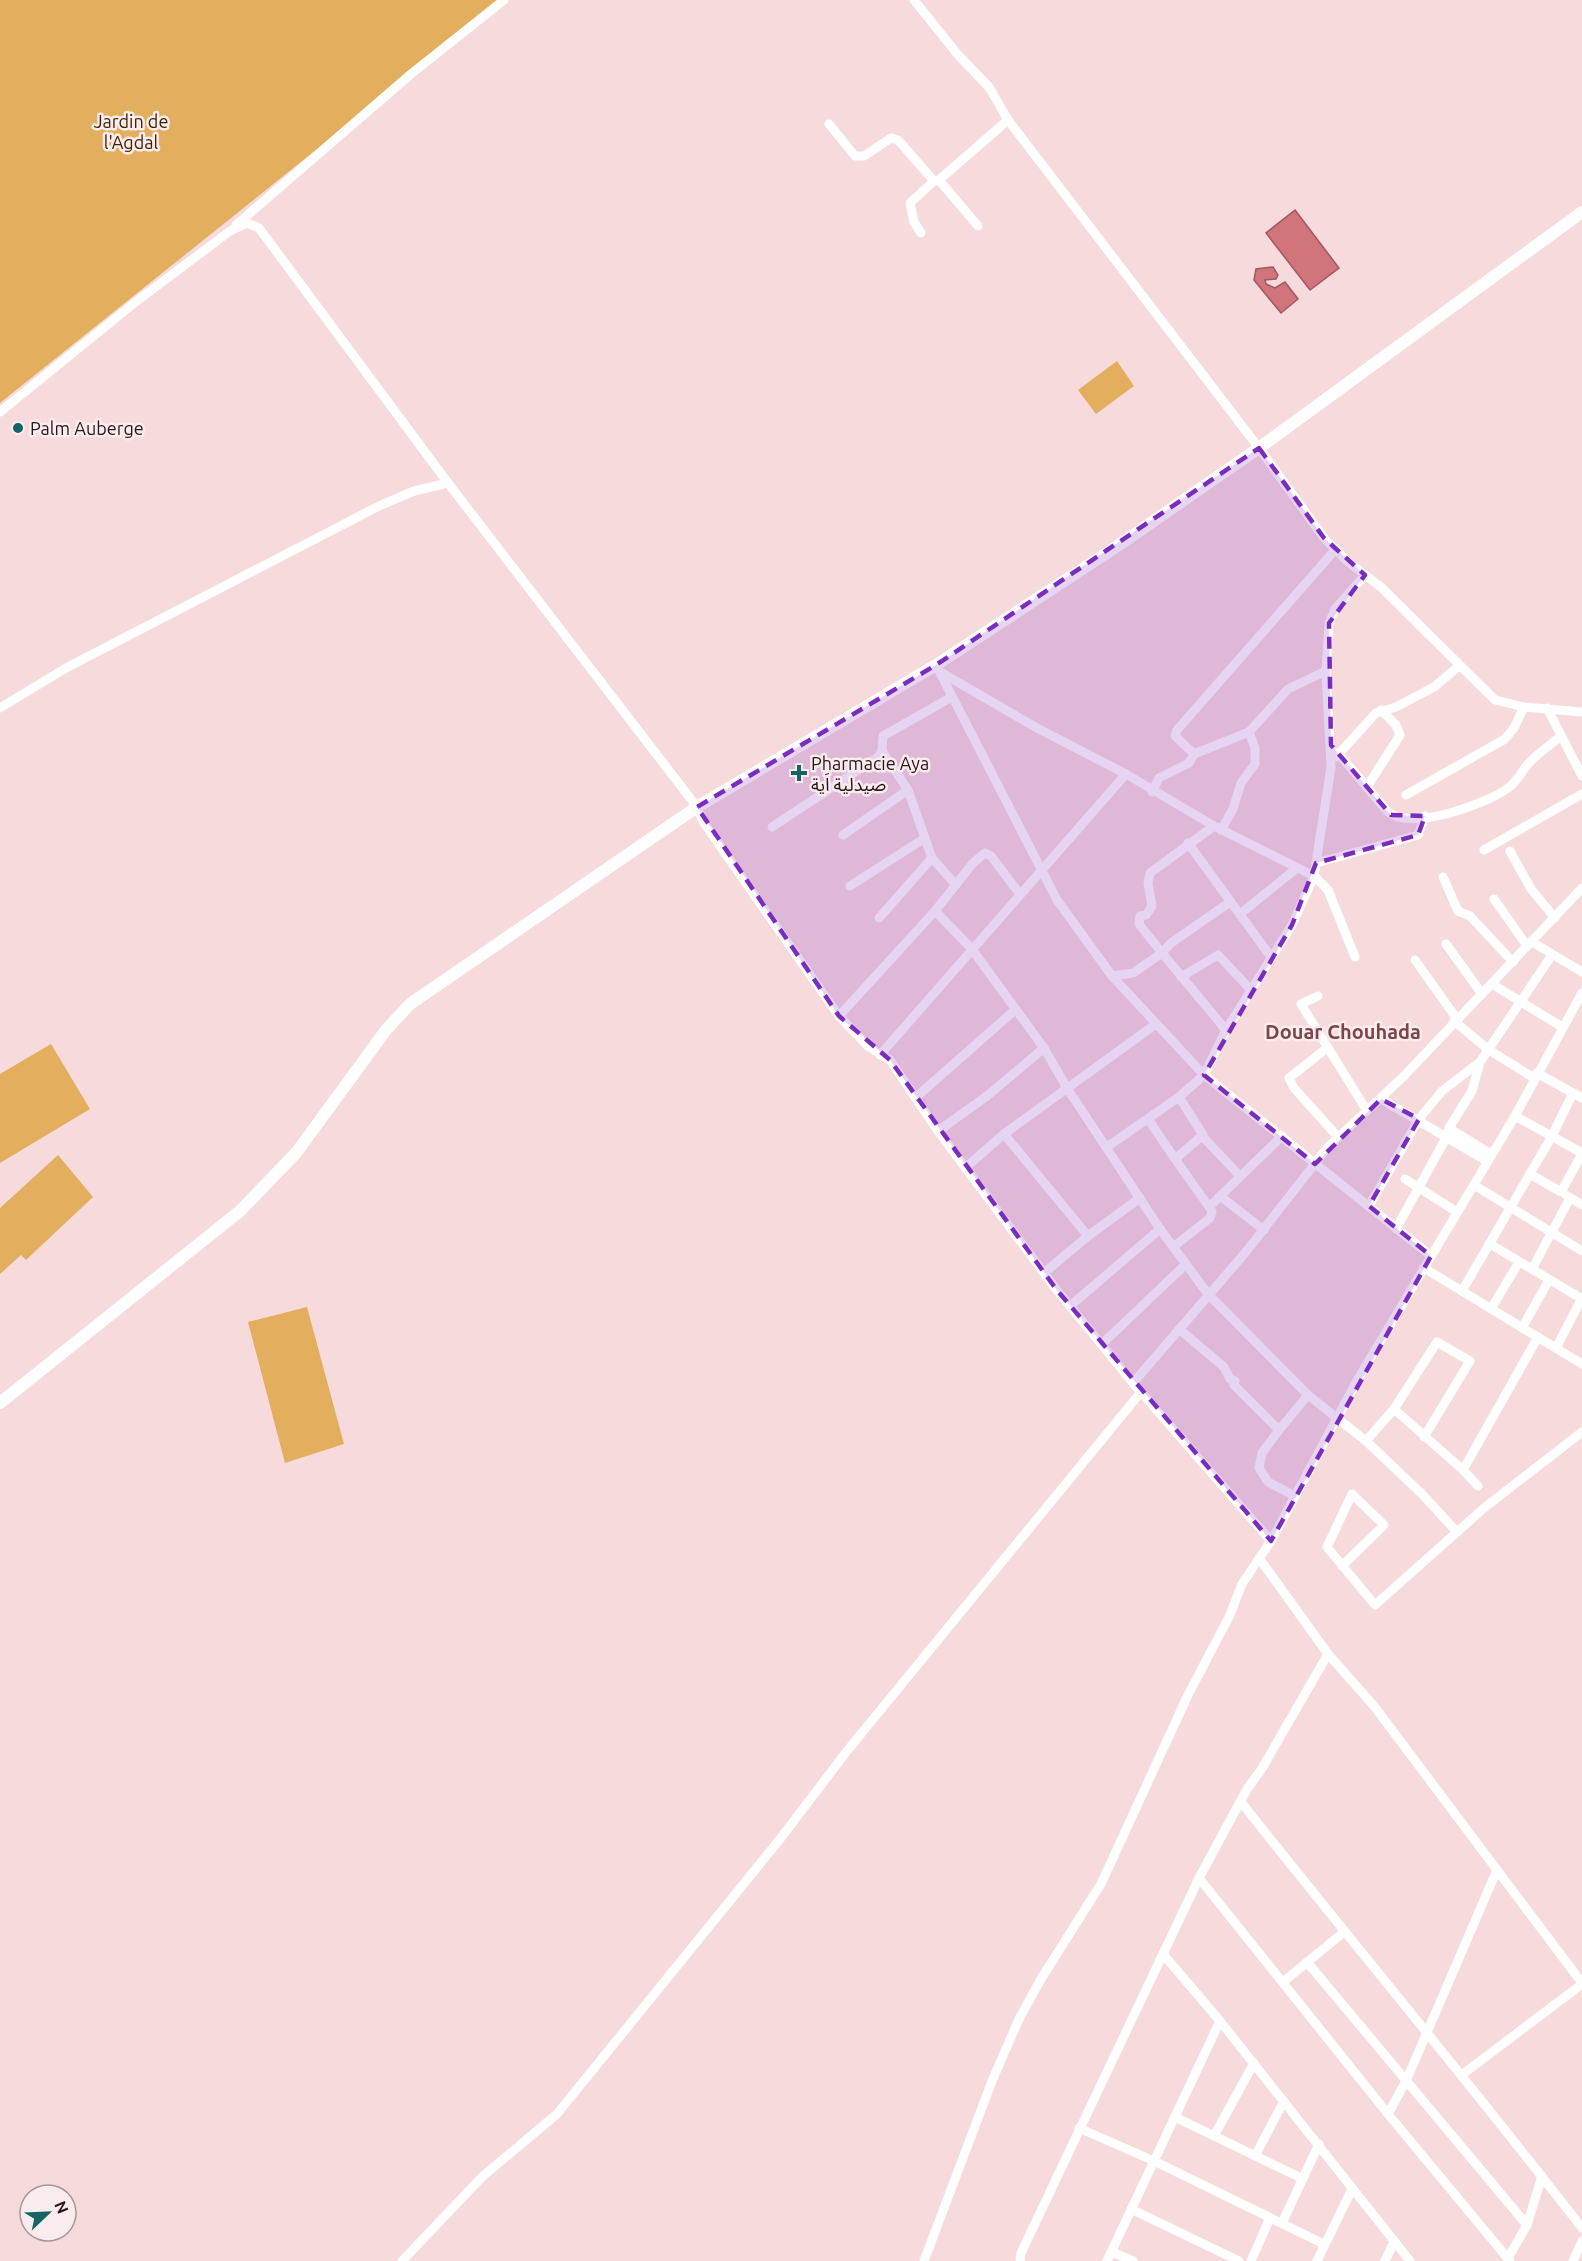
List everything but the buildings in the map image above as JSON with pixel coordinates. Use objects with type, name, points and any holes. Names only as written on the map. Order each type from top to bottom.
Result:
[{"type":"street","points":[[0,412],[133,304],[221,238],[411,74],[504,0]]},
{"type":"street","points":[[914,0],[959,56],[989,87],[1008,120],[1335,550],[1389,595],[1496,700],[1524,707],[1582,712]]},
{"type":"street","points":[[921,233],[914,222],[910,203],[1008,120]]},
{"type":"street","points":[[829,124],[855,156],[864,156],[886,141],[895,139],[978,226]]},
{"type":"street","points":[[0,1403],[240,1210],[296,1153],[405,1008],[697,807],[939,669],[1259,448],[1582,212]]},
{"type":"street","points":[[221,238],[248,223],[259,228],[448,483],[697,807],[704,823],[839,1016],[880,1054],[890,1060],[965,1168],[1070,1306],[1133,1383],[1271,1541]]},
{"type":"street","points":[[0,708],[66,668],[379,506],[414,491],[448,483]]},
{"type":"street","points":[[1194,754],[1175,736],[1177,730],[1335,550]]},
{"type":"street","points":[[1107,1148],[1179,1097],[1204,1075],[1226,1030],[1292,925],[1314,876],[1331,767],[1326,671],[1327,632],[1331,616],[1365,575]]},
{"type":"street","points":[[1331,767],[1338,753],[1381,710],[1396,707],[1434,687],[1459,666]]},
{"type":"street","points":[[939,669],[950,698],[1068,917],[1112,976],[1204,1075],[1431,1256]]},
{"type":"street","points":[[939,669],[1037,728],[1126,774],[1152,792],[1314,876],[1328,890],[1355,957]]},
{"type":"street","points":[[1152,792],[1159,778],[1189,763],[1194,754],[1249,732],[1288,689],[1326,671]]},
{"type":"street","points":[[772,827],[878,757],[882,751],[883,736],[950,698]]},
{"type":"street","points":[[1406,795],[1505,739],[1514,729],[1524,707]]},
{"type":"street","points":[[1547,708],[1582,776]]},
{"type":"street","points":[[1368,787],[1400,735],[1396,724],[1381,710]]},
{"type":"street","points":[[1226,1030],[1139,924],[1140,916],[1144,913],[1146,915],[1152,906],[1148,878],[1153,870],[1188,843],[1218,828],[1233,809],[1241,783],[1255,764],[1255,748],[1249,732]]},
{"type":"street","points":[[1338,753],[1395,817],[1425,816],[1446,814],[1496,796],[1512,785],[1530,762],[1560,737]]},
{"type":"street","points":[[882,751],[908,790],[932,858],[956,885]]},
{"type":"street","points":[[880,1054],[1019,893],[1126,774]]},
{"type":"street","points":[[843,835],[908,790]]},
{"type":"street","points":[[1484,850],[1582,794]]},
{"type":"street","points":[[1316,863],[1418,836],[1425,816]]},
{"type":"street","points":[[850,886],[925,837]]},
{"type":"street","points":[[1188,843],[1271,957]]},
{"type":"street","points":[[1510,852],[1531,889],[1555,918]]},
{"type":"street","points":[[839,1016],[935,911],[978,858],[987,853],[1019,893]]},
{"type":"street","points":[[879,918],[932,858]]},
{"type":"street","points":[[1240,914],[1297,868]]},
{"type":"street","points":[[1443,877],[1460,912],[1470,916],[1513,962]]},
{"type":"street","points":[[1133,1383],[1264,1230],[1338,1137],[1381,1099],[1582,888]]},
{"type":"street","points":[[1494,899],[1529,944],[1582,972]]},
{"type":"street","points":[[1112,976],[1133,973],[1230,902]]},
{"type":"street","points":[[935,911],[971,948],[1044,1048],[1067,1088],[1160,1229],[1208,1294],[1308,1395],[1336,1420],[1366,1441],[1422,1494],[1456,1531]]},
{"type":"street","points":[[1446,944],[1482,994]]},
{"type":"street","points":[[1181,977],[1218,955],[1251,990]]},
{"type":"street","points":[[1369,1206],[1419,1119],[1442,1091],[1480,1062],[1552,956]]},
{"type":"street","points":[[1415,960],[1455,1020],[1489,1050],[1578,1096],[1552,1136],[1462,1291]]},
{"type":"street","points":[[1492,984],[1521,1004],[1562,1027]]},
{"type":"street","points":[[924,2261],[992,2081],[1019,2019],[1041,1979],[1101,1884],[1188,1695],[1230,1615],[1242,1584],[1271,1541],[1336,1420],[1515,1116],[1582,993]]},
{"type":"street","points":[[1318,996],[1301,1005],[1367,1111]]},
{"type":"street","points":[[915,1098],[1015,1010]]},
{"type":"street","points":[[965,1168],[1004,1134],[1156,1024]]},
{"type":"street","points":[[938,1131],[987,1096],[1044,1048]]},
{"type":"street","points":[[1327,1048],[1289,1078],[1294,1088],[1338,1137]]},
{"type":"street","points":[[1396,1229],[1416,1188],[1470,1096],[1480,1062]]},
{"type":"street","points":[[1179,1097],[1203,1132],[1203,1137],[1240,1176]]},
{"type":"street","points":[[1381,1099],[1448,1132],[1489,1157]]},
{"type":"street","points":[[1515,1116],[1582,1154],[1561,1192]]},
{"type":"street","points":[[1148,1119],[1210,1206],[1210,1218],[1173,1247]]},
{"type":"street","points":[[1004,1134],[1088,1236]]},
{"type":"street","points":[[1210,1206],[1282,1136]]},
{"type":"street","points":[[1175,1159],[1203,1137]]},
{"type":"street","points":[[1530,1174],[1582,1205]]},
{"type":"street","points":[[1405,1179],[1457,1212]]},
{"type":"street","points":[[1474,1185],[1582,1251]]},
{"type":"street","points":[[1220,1196],[1264,1230]]},
{"type":"street","points":[[1044,1273],[1088,1236],[1140,1198]]},
{"type":"street","points":[[1532,1269],[1570,1198]]},
{"type":"street","points":[[1070,1306],[1160,1229]]},
{"type":"street","points":[[1490,1244],[1582,1299],[1556,1348]]},
{"type":"street","points":[[1491,1309],[1519,1262]]},
{"type":"street","points":[[1102,1344],[1186,1264]]},
{"type":"street","points":[[1424,1268],[1582,1364]]},
{"type":"street","points":[[1522,1328],[1549,1280]]},
{"type":"street","points":[[1179,1329],[1224,1367],[1230,1379],[1235,1381],[1234,1385],[1279,1430]]},
{"type":"street","points":[[1463,1470],[1538,1337]]},
{"type":"street","points":[[1366,1441],[1394,1409],[1437,1342],[1470,1360],[1424,1437]]},
{"type":"street","points":[[402,2261],[483,2176],[544,2121],[557,2114],[780,1839],[847,1751],[1141,1392]]},
{"type":"street","points":[[1295,1496],[1268,1482],[1259,1468],[1262,1453],[1308,1395]]},
{"type":"street","points":[[1394,1409],[1478,1486]]},
{"type":"street","points":[[1342,1566],[1384,1525],[1352,1494],[1327,1547],[1342,1566],[1376,1605],[1456,1531],[1582,1432]]},
{"type":"street","points":[[1259,1558],[1328,1654],[1374,1706],[1582,1983],[1463,2074]]},
{"type":"street","points":[[1020,2261],[1021,2253],[1079,2128],[1199,1878],[1328,1654]]},
{"type":"street","points":[[1241,1802],[1344,1932],[1463,2074],[1582,2228]]},
{"type":"street","points":[[1388,2114],[1406,2081],[1497,1870]]},
{"type":"street","points":[[1199,1878],[1388,2114],[1509,2260],[1527,2225],[1542,2176]]},
{"type":"street","points":[[1283,1982],[1344,1932]]},
{"type":"street","points":[[1163,1954],[1254,2063],[1410,2261]]},
{"type":"street","points":[[1307,1962],[1527,2225]]},
{"type":"street","points":[[1133,2261],[1110,2256],[1220,2021]]},
{"type":"street","points":[[1214,2136],[1254,2063]]},
{"type":"street","points":[[1255,2156],[1284,2101]]},
{"type":"street","points":[[1175,2117],[1301,2178]]},
{"type":"street","points":[[1079,2128],[1154,2161],[1324,2244]]},
{"type":"street","points":[[1282,2223],[1301,2178],[1319,2144]]},
{"type":"street","points":[[1317,2261],[1352,2189]]},
{"type":"street","points":[[1131,2210],[1239,2261]]},
{"type":"street","points":[[1251,2261],[1270,2218]]},
{"type":"street","points":[[1573,2261],[1582,2241]]},
{"type":"street","points":[[1385,2261],[1394,2242]]},
{"type":"highlighted area","points":[[1259,448],[1324,538],[1365,575],[1329,623],[1331,745],[1391,815],[1425,816],[1418,835],[1316,863],[1292,925],[1204,1075],[1315,1164],[1381,1099],[1419,1119],[1369,1206],[1431,1256],[1271,1541],[1056,1289],[890,1060],[839,1016],[697,807],[936,665]]},
{"type":"green space","name":"Jardin de l'Agdal","points":[[0,0],[503,0],[0,403]]},
{"type":"green space","points":[[1117,361],[1134,386],[1096,414],[1078,390]]},
{"type":"green space","points":[[51,1044],[90,1109],[0,1163],[0,1074]]},
{"type":"green space","points":[[58,1155],[93,1197],[26,1260],[21,1255],[0,1274],[0,1208]]},
{"type":"green space","points":[[307,1307],[344,1444],[285,1463],[248,1322]]},
{"type":"shaded area","points":[[1295,210],[1339,268],[1310,290],[1266,233]]},
{"type":"shaded area","points":[[1273,267],[1278,275],[1276,279],[1265,280],[1266,284],[1275,288],[1285,282],[1298,299],[1281,313],[1254,280],[1256,269]]},
{"type":"place","name":"Palm Auberge","points":[[18,428]]},
{"type":"place","name":"Pharmacie Aya صيدلية اَية","points":[[799,773]]},
{"type":"district","name":"Douar Chouhada","points":[[1343,1031]]}]
